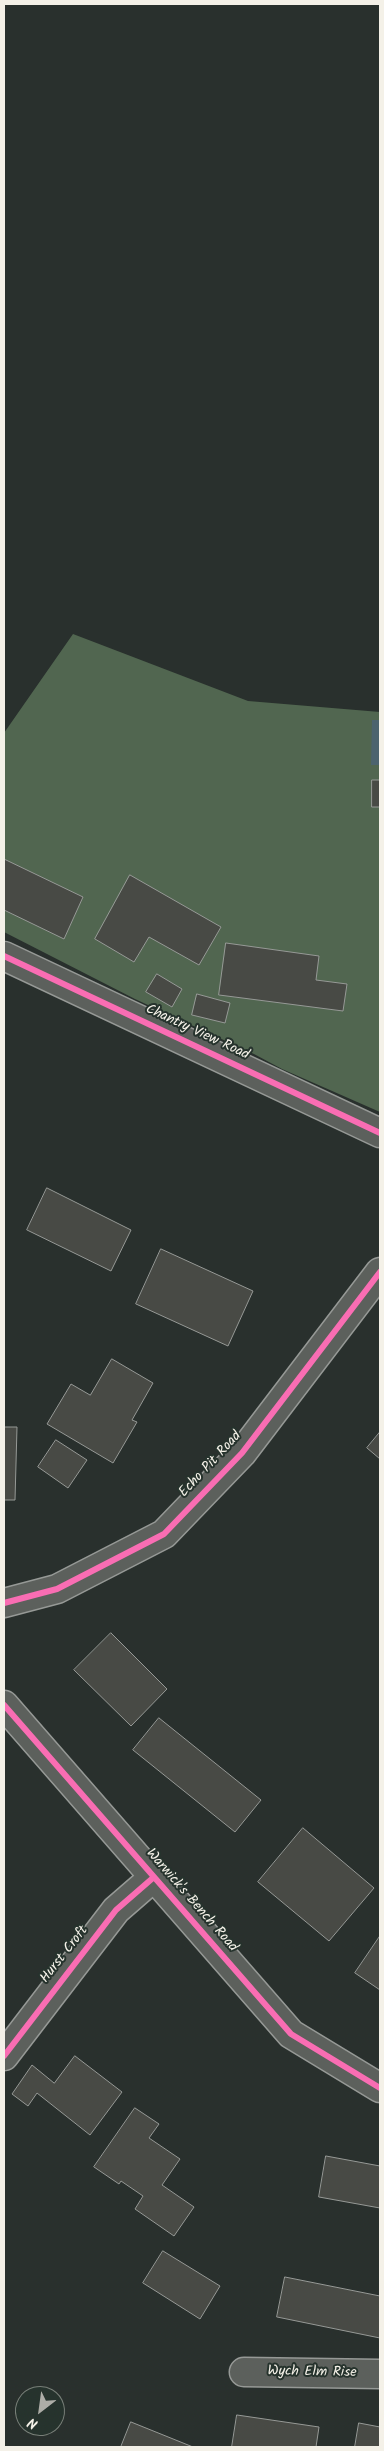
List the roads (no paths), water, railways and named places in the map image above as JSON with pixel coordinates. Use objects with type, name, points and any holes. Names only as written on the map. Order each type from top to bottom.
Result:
[{"type":"street","name":"Chantry View Road","points":[[4,956],[380,1133]]},
{"type":"street","name":"Echo Pit Road","points":[[4,1603],[58,1589],[164,1534],[242,1453],[380,1272]]},
{"type":"street","name":"Warwick's Bench Road","points":[[4,1705],[291,2034],[380,2088]]},
{"type":"street","name":"Hurst Croft","points":[[4,2056],[116,1910],[154,1877]]},
{"type":"street","name":"Wych Elm Rise","points":[[244,2372],[380,2374]]},
{"type":"water","points":[[372,720],[380,720],[380,765],[371,765]]}]
